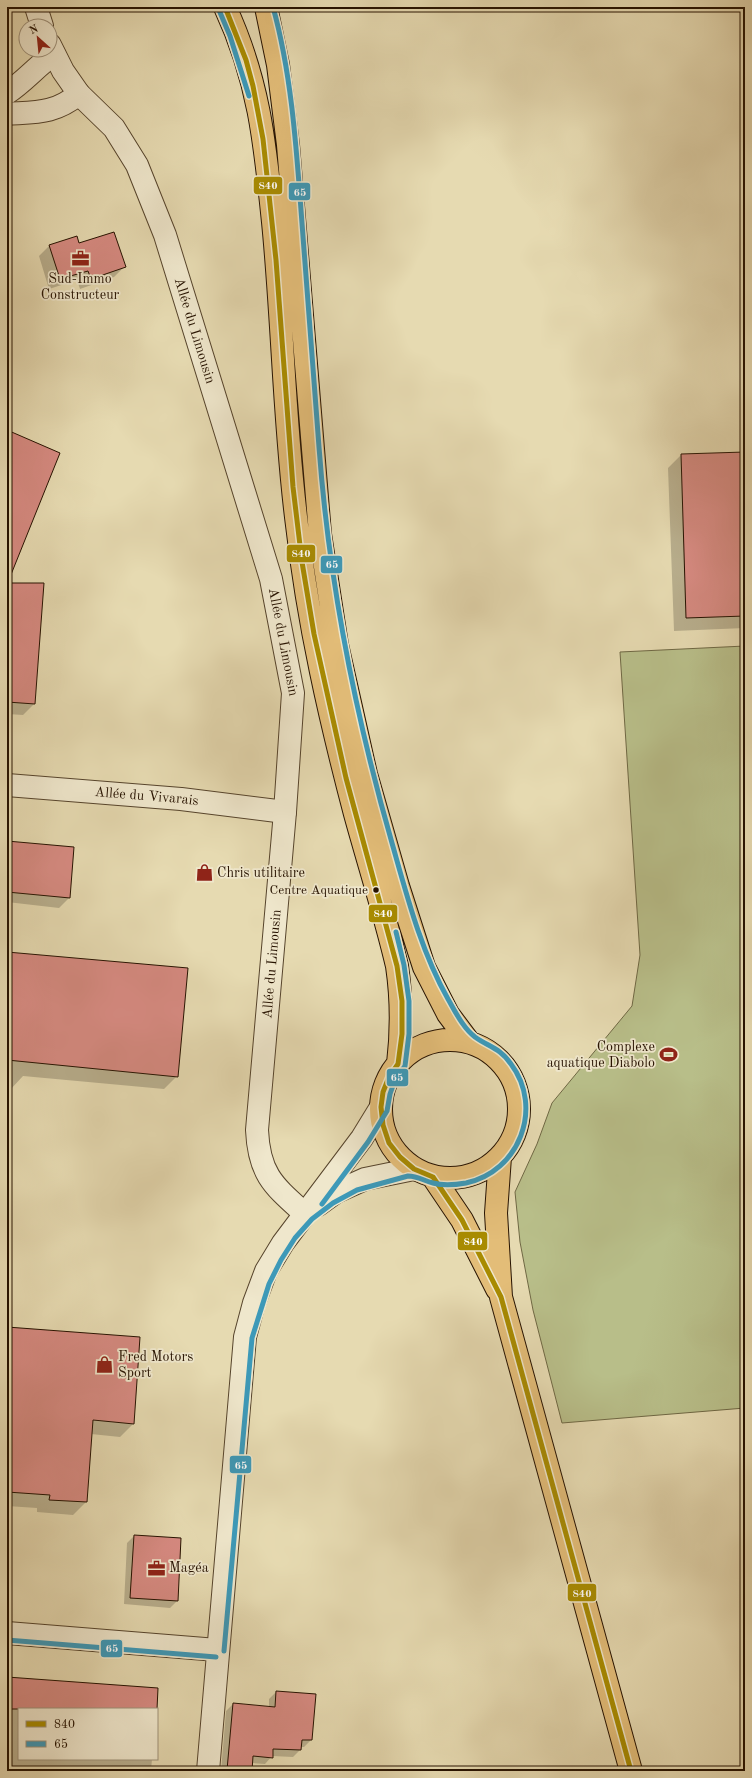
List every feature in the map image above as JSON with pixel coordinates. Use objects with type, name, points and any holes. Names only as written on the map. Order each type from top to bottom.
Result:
[{"type":"main road","points":[[225,7],[237,33],[248,64],[265,140],[280,290],[290,452],[305,590],[318,662],[397,966],[402,1001],[402,1034],[398,1064]]},
{"type":"main road","points":[[266,7],[278,65],[288,145],[320,534],[337,645],[366,774],[398,886],[424,968],[448,1014],[469,1042]]},
{"type":"main road","points":[[424,1173],[451,1179],[469,1176],[486,1169],[500,1157],[511,1143],[517,1127],[520,1110],[518,1094],[513,1079],[504,1065],[492,1054],[469,1042],[449,1040],[430,1043],[412,1051],[398,1064],[389,1077],[383,1092],[381,1107],[383,1125],[389,1143],[400,1157],[424,1173],[462,1220],[501,1297],[630,1771]]},
{"type":"main road","points":[[500,1157],[496,1213],[501,1297]]},
{"type":"street","points":[[36,7],[39,18]]},
{"type":"street","points":[[7,93],[21,84],[46,58]]},
{"type":"street","name":"Allée du Limousin","points":[[57,58],[79,94],[114,128],[137,165],[165,235],[271,579],[293,693],[285,812],[257,1130],[261,1162],[268,1176],[282,1194],[306,1214]]},
{"type":"street","points":[[7,114],[45,111],[65,105],[79,94]]},
{"type":"street","name":"Allée du Vivarais","points":[[7,785],[181,799],[285,812]]},
{"type":"street","points":[[208,1771],[217,1650],[245,1337],[254,1303],[266,1271],[283,1243],[362,1138],[381,1107]]},
{"type":"street","points":[[306,1214],[336,1192],[365,1179],[424,1173]]},
{"type":"street","points":[[7,1633],[217,1650]]},
{"type":"green space","name":"Complexe aquatique Diabolo","points":[[745,646],[745,1408],[562,1423],[533,1310],[520,1242],[515,1192],[537,1144],[552,1103],[632,1006],[640,955],[620,652]]},
{"type":"building","points":[[114,232],[126,267],[91,279],[88,271],[60,279],[49,245],[77,236],[79,243]]},
{"type":"building","points":[[7,430],[60,453],[8,582],[7,581]]},
{"type":"building","points":[[745,452],[745,616],[686,618],[681,454]]},
{"type":"building","points":[[7,583],[44,583],[35,704],[7,702]]},
{"type":"building","points":[[7,841],[74,847],[70,898],[7,892]]},
{"type":"building","points":[[7,952],[188,968],[178,1077],[7,1060]]},
{"type":"building","points":[[7,1327],[140,1337],[134,1424],[93,1420],[87,1502],[49,1500],[50,1495],[7,1492]]},
{"type":"building","name":"Magéa","points":[[134,1535],[181,1538],[178,1601],[130,1598]]},
{"type":"building","points":[[7,1677],[158,1688],[157,1708],[7,1709]]},
{"type":"building","points":[[276,1691],[316,1694],[312,1740],[302,1740],[301,1750],[273,1749],[273,1758],[253,1756],[252,1771],[227,1770],[233,1703],[275,1707]]},
{"type":"transit line","name":"840","points":[[225,7],[246,60],[253,86],[263,139],[276,260],[293,487],[302,562],[314,634],[346,778],[397,966],[402,1001],[402,1034],[398,1064],[389,1077],[383,1092],[381,1107],[383,1125],[389,1143],[400,1157],[414,1169],[433,1177],[462,1220],[501,1297],[631,1771]]},
{"type":"transit line","name":"65","points":[[224,1651],[252,1338],[269,1284],[281,1260],[295,1238],[312,1219],[333,1203],[357,1190],[408,1176],[441,1185],[466,1183],[485,1177],[500,1166],[512,1152],[521,1136],[525,1118],[525,1100],[521,1081],[511,1064],[503,1054],[475,1037],[467,1029],[438,981],[422,943],[403,883],[366,746],[345,647],[329,548],[323,497],[295,133],[284,57],[273,7]]},
{"type":"transit line","name":"65","points":[[219,10],[230,36],[249,96]]},
{"type":"transit line","name":"65","points":[[322,1204],[368,1142],[387,1111],[390,1094],[395,1080],[405,1066],[409,1034],[409,1001],[404,965],[396,932]]},
{"type":"transit line","name":"65","points":[[7,1640],[216,1657]]},
{"type":"place","name":"Sud-Immo Constructeur","points":[[80,259]]},
{"type":"place","name":"Chris utilitaire","points":[[204,873]]},
{"type":"place","name":"Centre Aquatique","points":[[376,890]]},
{"type":"place","name":"Complexe aquatique Diabolo","points":[[668,1055]]},
{"type":"place","name":"Fred Motors Sport","points":[[105,1365]]},
{"type":"place","name":"Magéa","points":[[156,1568]]}]
